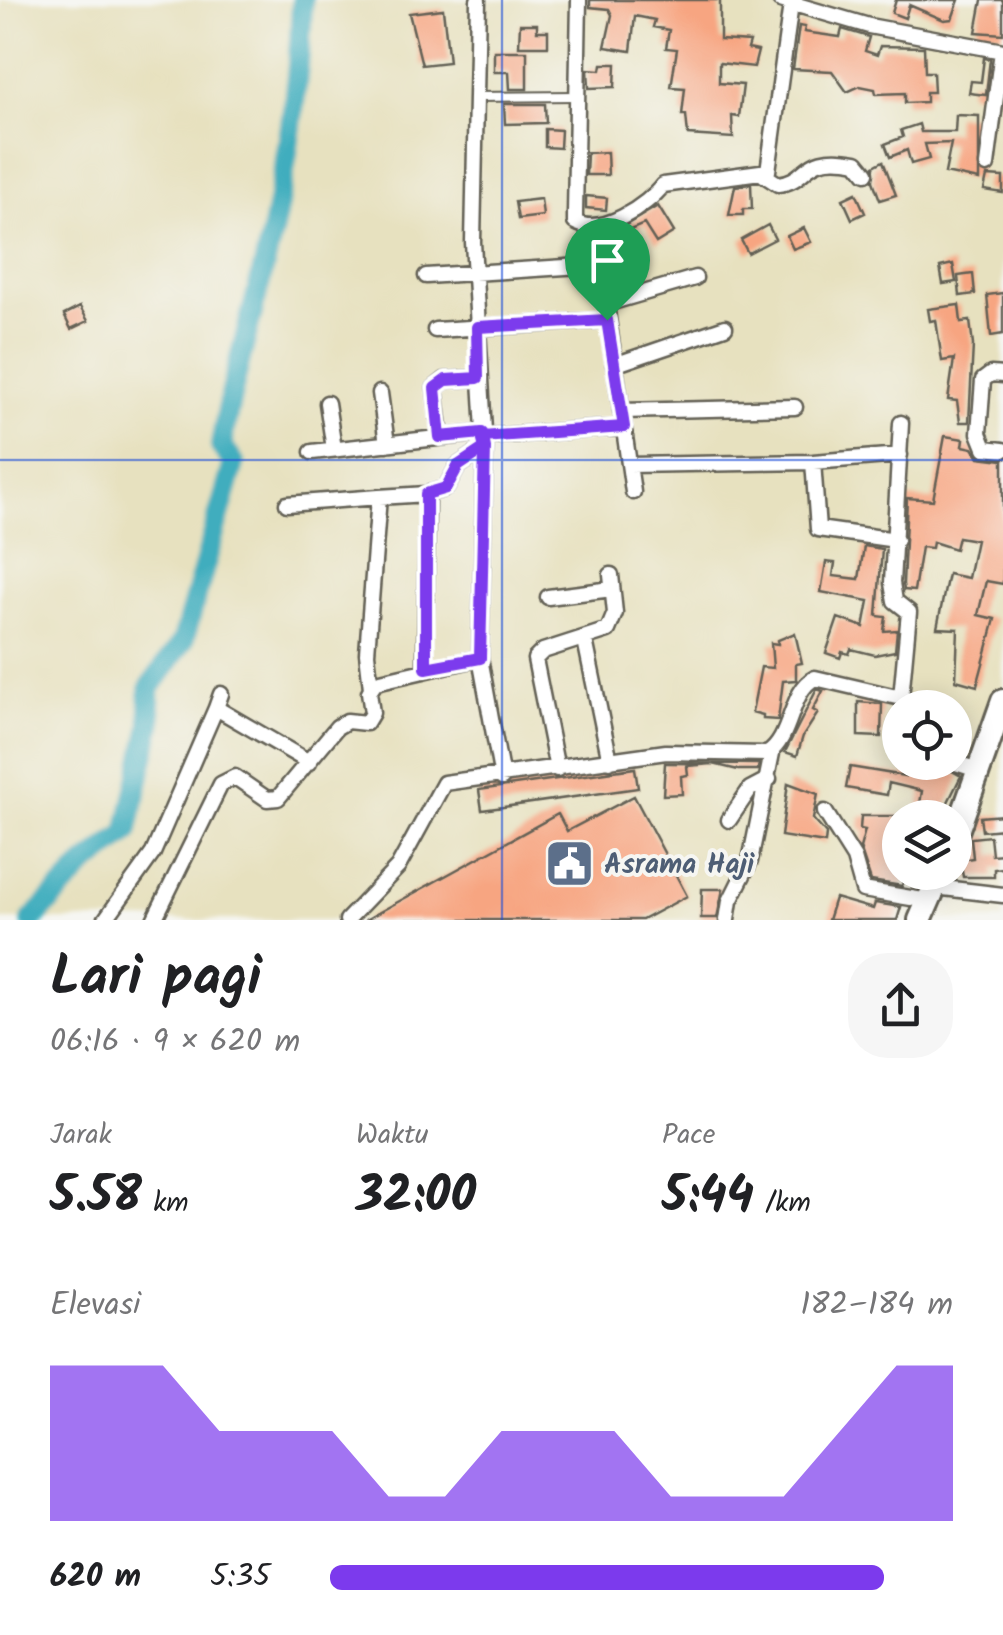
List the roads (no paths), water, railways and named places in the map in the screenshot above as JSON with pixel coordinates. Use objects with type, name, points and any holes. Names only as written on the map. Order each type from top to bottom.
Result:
[{"type":"main road","points":[[970,800],[1003,701]]},
{"type":"street","points":[[478,0],[474,273],[483,439],[480,658],[502,778]]},
{"type":"street","points":[[579,0],[575,213],[580,226],[606,224],[654,199],[663,185],[764,175],[778,184],[790,183],[808,164],[833,160],[857,162],[866,173]]},
{"type":"street","points":[[764,175],[770,167],[793,3],[905,34],[1002,51],[987,165]]},
{"type":"street","points":[[426,276],[581,266]]},
{"type":"street","points":[[633,492],[606,304],[695,278]]},
{"type":"street","points":[[435,330],[607,320]]},
{"type":"street","points":[[614,365],[725,327]]},
{"type":"street","points":[[1003,375],[991,374],[983,380],[978,433],[985,448],[1003,450]]},
{"type":"street","points":[[440,437],[438,384],[478,378]]},
{"type":"street","points":[[380,393],[387,444]]},
{"type":"street","points":[[327,403],[334,450]]},
{"type":"street","points":[[621,410],[795,407]]},
{"type":"street","points":[[901,423],[892,592],[909,612],[906,690]]},
{"type":"street","points":[[312,452],[440,437],[483,439],[624,427]]},
{"type":"street","points":[[287,504],[426,494],[446,488],[458,466],[483,439]]},
{"type":"street","points":[[629,465],[813,462],[900,455]]},
{"type":"street","points":[[813,462],[818,528],[896,540]]},
{"type":"street","points":[[426,494],[426,668]]},
{"type":"street","points":[[154,920],[221,784],[235,777],[274,799],[342,723],[366,723],[372,713],[368,652],[378,497]]},
{"type":"street","points":[[548,597],[612,582],[615,613],[603,634],[543,651],[534,659],[557,770]]},
{"type":"street","points":[[585,640],[610,761]]},
{"type":"street","points":[[371,688],[382,679],[480,658]]},
{"type":"street","points":[[727,920],[730,901],[750,861],[770,780],[772,752],[804,686],[814,678],[882,696]]},
{"type":"street","points":[[105,920],[153,852],[218,701],[309,762]]},
{"type":"street","points":[[348,920],[398,868],[441,785],[666,752],[772,752]]},
{"type":"street","points":[[972,768],[981,771]]},
{"type":"street","points":[[729,820],[756,784],[770,780]]},
{"type":"street","points":[[825,812],[854,858],[862,890],[931,895],[1003,894]]},
{"type":"lane","points":[[474,98],[577,96]]},
{"type":"waterway","points":[[32,920],[85,865],[127,833],[151,725],[149,689],[183,641],[234,463],[221,446],[281,187],[297,81],[302,0]]},
{"type":"place","name":"Asrama Haji","points":[[569,863]]}]
